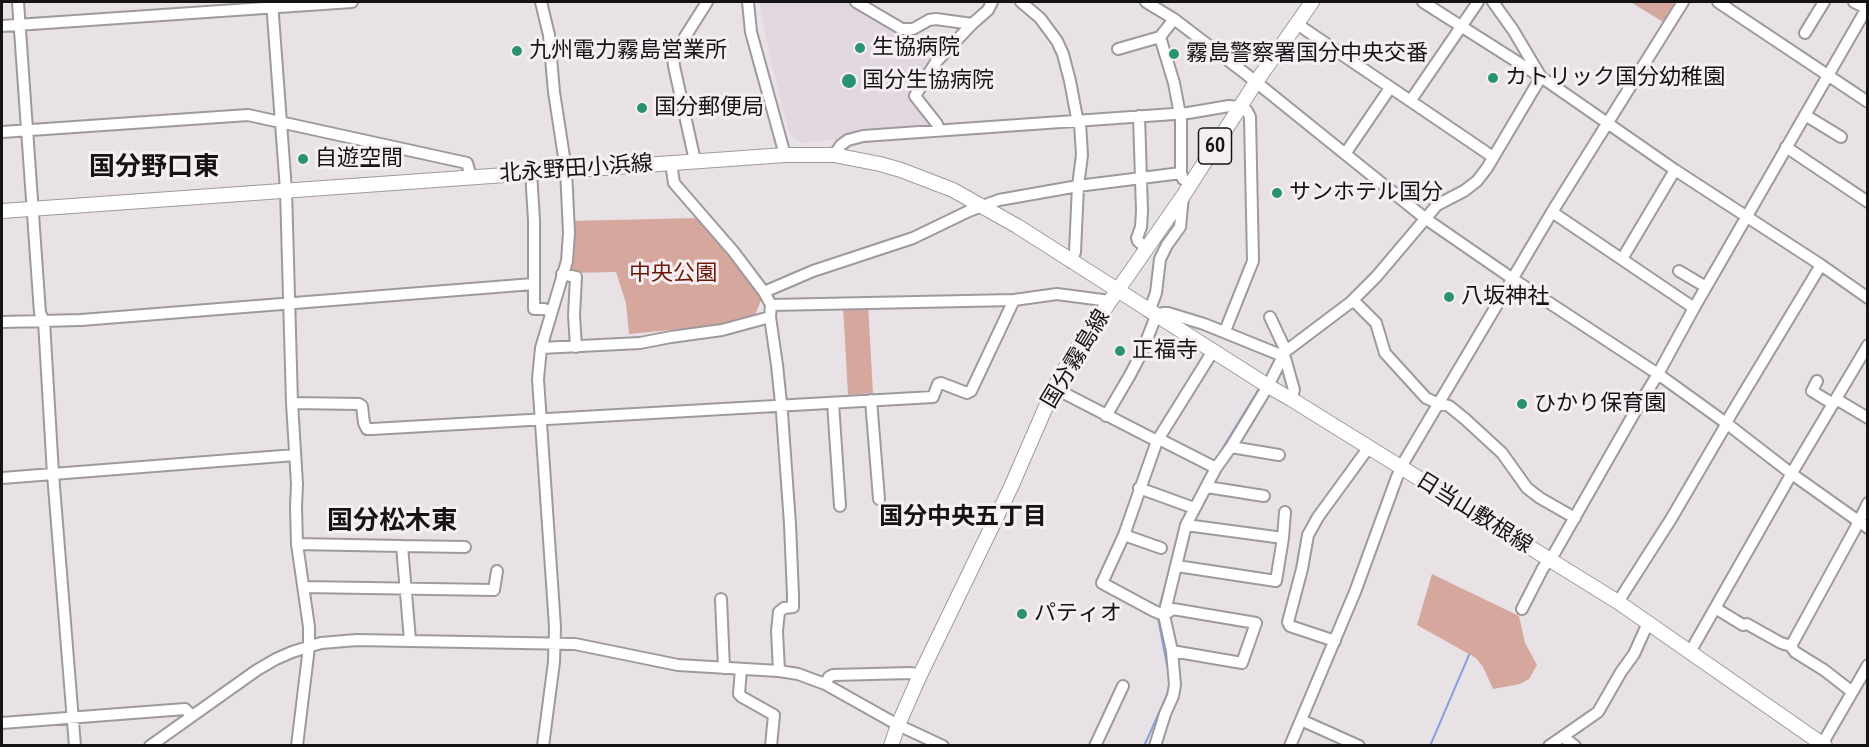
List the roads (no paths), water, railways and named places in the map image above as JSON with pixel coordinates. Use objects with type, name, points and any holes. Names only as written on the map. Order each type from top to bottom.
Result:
[{"type":"main road","name":"国分霧島線","points":[[891,746],[920,675],[1011,487],[1054,388],[1072,356],[1146,248],[1184,184],[1241,107],[1312,2]]},
{"type":"main road","name":"北永野田小浜線","points":[[2,211],[785,154],[834,155],[880,164],[953,190],[1071,262],[1113,296]]},
{"type":"main road","name":"日当山敷根線","points":[[1113,296],[1152,314],[1618,602],[1823,745]]},
{"type":"street","points":[[18,2],[40,313],[44,321],[53,474],[75,746]]},
{"type":"street","points":[[2,26],[273,4],[352,2]]},
{"type":"street","points":[[541,2],[549,35],[554,92],[566,170],[569,233],[567,261],[541,348],[538,379],[555,627],[543,746]]},
{"type":"street","points":[[748,2],[751,32],[785,154]]},
{"type":"street","points":[[856,2],[906,29],[913,29],[936,19],[972,24]]},
{"type":"street","points":[[939,130],[937,124],[915,96],[936,62],[988,10],[992,2]]},
{"type":"street","points":[[1021,2],[1040,18],[1057,41],[1063,54],[1079,121],[1082,155],[1075,252],[1071,262]]},
{"type":"street","points":[[1146,2],[1174,19],[1256,82],[1426,219],[1658,374],[1863,525]]},
{"type":"street","points":[[1423,2],[1541,77],[1868,298]]},
{"type":"street","points":[[1411,100],[1478,2]]},
{"type":"street","points":[[1493,2],[1541,77]]},
{"type":"street","points":[[1290,746],[1335,641],[1401,469],[1437,404],[1552,212],[1683,2]]},
{"type":"street","points":[[1718,2],[1868,102]]},
{"type":"street","points":[[1805,33],[1824,2]]},
{"type":"street","points":[[1522,609],[1867,8],[1854,2]]},
{"type":"street","points":[[695,161],[673,56],[702,3]]},
{"type":"street","points":[[273,4],[286,190],[297,544],[309,627],[309,647],[297,746]]},
{"type":"street","points":[[1118,49],[1160,37],[1174,19]]},
{"type":"street","points":[[1297,24],[1493,157]]},
{"type":"street","points":[[1106,416],[1134,367],[1152,314],[1160,259],[1180,227],[1184,184],[1179,114],[1174,83],[1160,37]]},
{"type":"street","points":[[1155,746],[1175,685],[1172,651],[1160,613],[1177,566],[1190,508],[1207,487],[1213,466],[1231,447],[1281,354],[1351,302],[1376,278],[1437,205],[1464,191],[1477,181],[1488,168],[1541,77]]},
{"type":"street","points":[[1345,154],[1390,88]]},
{"type":"street","points":[[834,155],[841,145],[855,137],[1179,114],[1229,106],[1241,107],[1250,117],[1253,261],[1225,331]]},
{"type":"street","points":[[2,132],[248,115],[467,163],[471,177]]},
{"type":"street","points":[[1139,116],[1142,211],[1141,227],[1137,238],[1146,248]]},
{"type":"street","points":[[1805,116],[1841,137]]},
{"type":"street","points":[[1786,147],[1868,202]]},
{"type":"street","points":[[671,163],[674,183],[733,251],[771,305],[770,317],[781,406],[790,524],[793,607],[784,608],[779,612],[777,631],[779,671]]},
{"type":"street","points":[[1622,259],[1676,170]]},
{"type":"street","points":[[531,172],[534,220],[532,284],[534,309],[551,311]]},
{"type":"street","points":[[764,292],[813,271],[913,238],[982,206],[1013,197],[1142,178],[1184,184]]},
{"type":"street","points":[[1552,212],[1694,308]]},
{"type":"street","points":[[1618,602],[1671,519],[1821,265]]},
{"type":"street","points":[[1679,270],[1706,287]]},
{"type":"street","points":[[562,274],[576,276],[574,315],[576,347]]},
{"type":"street","points":[[2,322],[81,320],[532,284]]},
{"type":"street","points":[[771,305],[1014,300],[1057,294],[1113,296]]},
{"type":"street","points":[[292,402],[359,404],[363,406],[364,423],[367,429],[372,429],[933,397],[938,384],[941,383],[967,393],[1014,300]]},
{"type":"street","points":[[1351,302],[1356,303],[1376,323],[1385,353],[1426,398],[1437,404],[1449,406],[1502,453],[1527,488],[1575,518]]},
{"type":"street","points":[[1152,314],[1168,313],[1225,331],[1281,354],[1285,358],[1294,390],[1291,399]]},
{"type":"street","points":[[541,348],[640,343],[722,330],[770,317]]},
{"type":"street","points":[[1270,317],[1281,354]]},
{"type":"street","points":[[1690,652],[1868,345]]},
{"type":"street","points":[[1172,651],[1242,663],[1256,623],[1173,609],[1160,613],[1102,583],[1124,534],[1158,440],[1213,351]]},
{"type":"street","points":[[1817,381],[1812,391],[1868,418]]},
{"type":"street","points":[[1054,388],[1106,416],[1213,466]]},
{"type":"street","points":[[870,400],[879,499]]},
{"type":"street","points":[[833,403],[840,506]]},
{"type":"street","points":[[1231,447],[1279,455]]},
{"type":"street","points":[[1335,641],[1290,626],[1288,622],[1308,535],[1318,517],[1369,447]]},
{"type":"street","points":[[2,478],[295,455]]},
{"type":"street","points":[[1207,487],[1264,496]]},
{"type":"street","points":[[1139,488],[1190,508]]},
{"type":"street","points":[[1791,646],[1863,525],[1868,503]]},
{"type":"street","points":[[1177,566],[1276,582],[1285,512]]},
{"type":"street","points":[[1186,525],[1283,538]]},
{"type":"street","points":[[1124,534],[1161,548]]},
{"type":"street","points":[[297,544],[465,546]]},
{"type":"street","points":[[402,546],[410,640]]},
{"type":"street","points":[[304,588],[494,590],[497,571]]},
{"type":"street","points":[[721,599],[724,668]]},
{"type":"street","points":[[1715,608],[1743,625],[1747,624],[1791,646],[1796,652],[1851,691]]},
{"type":"street","points":[[1549,746],[1598,712],[1634,654],[1648,623]]},
{"type":"street","points":[[150,746],[257,670],[292,652],[321,643],[340,641],[410,640],[575,645],[678,665],[798,674],[825,684],[898,725],[943,746]]},
{"type":"street","points":[[1823,745],[1851,691],[1868,665]]},
{"type":"street","points":[[741,669],[739,694],[741,697],[774,715],[771,746]]},
{"type":"street","points":[[825,684],[833,675],[911,673],[920,675]]},
{"type":"street","points":[[1095,746],[1123,686]]},
{"type":"street","points":[[2,723],[184,709],[192,716]]},
{"type":"street","points":[[1301,720],[1359,746]]},
{"type":"street","points":[[1563,737],[1575,746]]},
{"type":"waterway","points":[[1219,454],[1260,387]]},
{"type":"waterway","points":[[1159,609],[1181,525]]},
{"type":"waterway","points":[[1144,746],[1167,695],[1170,681],[1158,618]]},
{"type":"waterway","points":[[1430,746],[1469,655]]},
{"type":"place","name":"生協病院","points":[[860,48]]},
{"type":"place","name":"九州電力霧島営業所","points":[[517,51]]},
{"type":"place","name":"霧島警察署国分中央交番","points":[[1174,54]]},
{"type":"place","name":"カトリック国分幼稚園","points":[[1493,78]]},
{"type":"place","name":"国分生協病院","points":[[849,81]]},
{"type":"place","name":"国分郵便局","points":[[642,108]]},
{"type":"place","name":"自遊空間","points":[[303,159]]},
{"type":"place","name":"サンホテル国分","points":[[1277,193]]},
{"type":"place","name":"八坂神社","points":[[1449,297]]},
{"type":"place","name":"正福寺","points":[[1120,351]]},
{"type":"place","name":"ひかり保育園","points":[[1522,404]]},
{"type":"place","name":"パティオ","points":[[1022,614]]},
{"type":"district","name":"国分野口東","points":[[154,168]]},
{"type":"district","name":"国分中央五丁目","points":[[963,517]]},
{"type":"district","name":"国分松木東","points":[[392,522]]},
{"type":"park label","name":"中央公園","points":[[673,274]]}]
